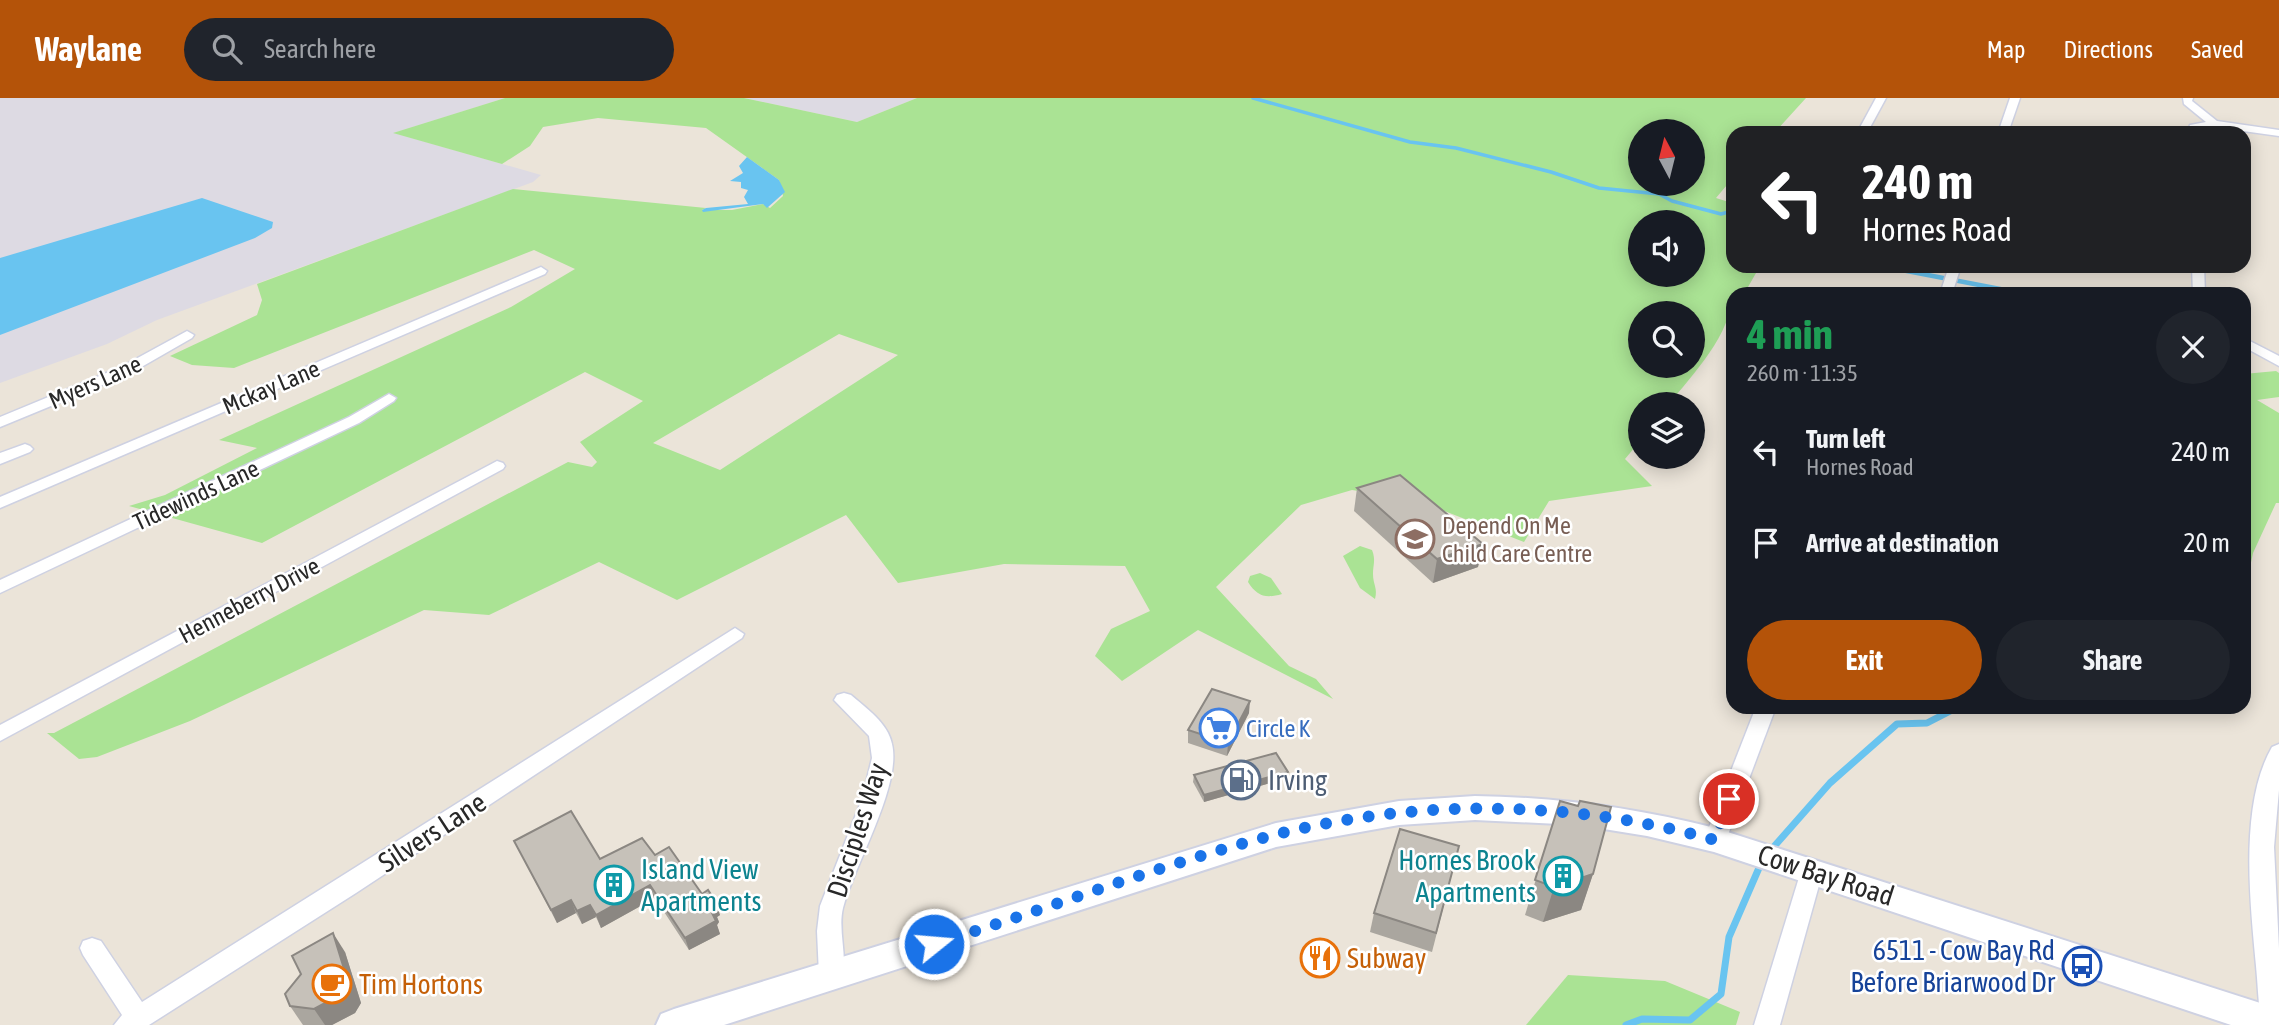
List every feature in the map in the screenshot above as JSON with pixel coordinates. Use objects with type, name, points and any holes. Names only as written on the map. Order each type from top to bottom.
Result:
[{"type":"main road","name":"Cow Bay Road","points":[[674,1025],[1038,912],[1199,857],[1276,835],[1361,819],[1439,809],[1544,809],[1650,822],[1748,850],[2276,1024]]},
{"type":"street","points":[[1866,126],[1881,98]]},
{"type":"street","points":[[2005,126],[2015,98]]},
{"type":"street","points":[[2188,98],[2187,102],[2214,124]]},
{"type":"street","points":[[2200,126],[2228,126]]},
{"type":"street","points":[[2251,129],[2279,133]]},
{"type":"street","name":"Mckay Lane","points":[[0,503],[541,271]]},
{"type":"street","name":"Myers Lane","points":[[0,422],[114,376],[187,335]]},
{"type":"street","points":[[2251,346],[2279,362]]},
{"type":"street","name":"Tidewinds Lane","points":[[0,587],[354,420],[389,398]]},
{"type":"street","points":[[0,459],[25,449]]},
{"type":"street","name":"Henneberry Drive","points":[[0,734],[497,466]]},
{"type":"street","name":"Silvers Lane","points":[[132,1021],[348,886],[735,634]]},
{"type":"street","name":"Disciples Way","points":[[831,975],[831,909],[879,778],[884,753],[881,739],[873,727],[844,700]]},
{"type":"street","points":[[1715,840],[1763,714]]},
{"type":"street","points":[[2276,1024],[2262,847],[2270,772],[2279,752]]},
{"type":"street","points":[[1767,1025],[1800,867]]},
{"type":"street","points":[[92,948],[132,1021]]},
{"type":"shaded area","points":[[0,98],[505,98],[394,133],[541,175],[533,182],[157,320],[107,344],[0,383]]},
{"type":"shaded area","points":[[744,98],[917,98],[857,122]]},
{"type":"green space","points":[[505,98],[744,98],[857,122],[917,98],[1806,98],[1780,126],[1726,126],[1726,186],[1716,198],[1726,201],[1726,273],[1756,273],[1748,287],[1726,287],[1726,324],[1705,359],[1705,301],[1628,301],[1628,378],[1690,378],[1679,392],[1628,392],[1628,455],[1625,459],[1628,469],[1635,469],[1652,486],[1549,501],[1524,542],[1416,500],[1352,490],[1301,505],[1216,587],[1289,666],[1316,679],[1333,699],[1198,630],[1122,681],[1095,656],[1111,629],[1150,611],[1125,566],[1004,564],[898,583],[846,515],[677,600],[599,562],[489,615],[424,610],[190,721],[97,757],[79,759],[47,733],[54,733],[568,462],[592,467],[597,462],[580,442],[643,401],[585,372],[262,543],[129,506],[165,495],[257,448],[219,440],[511,307],[575,269],[534,250],[234,368],[192,365],[170,356],[257,315],[262,300],[257,284],[513,189],[706,208],[702,210],[732,210],[763,204],[770,208],[783,196],[779,180],[706,128],[598,118],[543,127],[530,146],[502,164],[393,133]],"holes":[[[839,334],[898,355],[720,470],[653,443]]]},
{"type":"green space","points":[[2251,373],[2279,373],[2279,397],[2257,400],[2279,413],[2279,503],[2276,503],[2251,562]]},
{"type":"green space","points":[[1360,546],[1372,550],[1375,599],[1360,588],[1343,556]]},
{"type":"green space","points":[[1260,573],[1271,578],[1282,594],[1266,596],[1255,590],[1248,582],[1250,576]]},
{"type":"green space","points":[[1568,975],[1665,981],[1740,1012],[1736,1025],[1526,1025]]},
{"type":"water","points":[[747,157],[779,180],[785,192],[767,208],[763,204],[703,212],[706,208],[748,204],[744,197],[748,190],[741,188],[741,182],[730,181],[743,173],[739,166]]},
{"type":"water","points":[[202,198],[273,222],[272,228],[255,238],[0,335],[0,258]]},
{"type":"building","points":[[1400,475],[1483,544],[1437,559],[1357,488]]},
{"type":"building","name":"Circle K","points":[[1212,689],[1250,701],[1228,743],[1188,730]]},
{"type":"building","name":"Irving","points":[[1276,753],[1288,772],[1204,795],[1194,775]]},
{"type":"building","points":[[1560,801],[1578,806],[1580,801],[1611,807],[1593,874],[1554,887],[1535,880]]},
{"type":"building","name":"Island View Apartments","points":[[571,811],[600,859],[642,838],[655,855],[669,847],[702,894],[708,890],[716,902],[711,906],[715,910],[712,913],[716,921],[685,938],[650,885],[596,915],[590,905],[577,911],[571,900],[551,910],[514,841]]},
{"type":"building","points":[[1400,829],[1459,846],[1436,933],[1374,913]]},
{"type":"building","points":[[333,933],[349,985],[342,994],[314,1009],[290,1006],[285,994],[301,974],[292,956]]},
{"type":"waterway","points":[[1253,98],[1410,142],[1456,148],[1551,172],[1599,188],[1659,194],[1672,201],[1721,214],[1726,213]]},
{"type":"waterway","points":[[1917,273],[1990,287]]},
{"type":"waterway","points":[[1770,851],[1830,783],[1897,724],[1927,723],[1944,714]]},
{"type":"waterway","points":[[1626,1025],[1642,1019],[1690,1020],[1721,994],[1729,937],[1762,861]]},
{"type":"place","name":"Depend On Me Child Care Centre","points":[[1415,539]]},
{"type":"place","name":"Circle K","points":[[1219,728]]},
{"type":"place","name":"Irving","points":[[1241,780]]},
{"type":"place","name":"Hornes Brook Apartments","points":[[1563,876]]},
{"type":"place","name":"Island View Apartments","points":[[614,885]]},
{"type":"place","name":"Subway","points":[[1320,958]]},
{"type":"place","name":"6511 - Cow Bay Rd Before Briarwood Dr","points":[[2082,966]]},
{"type":"place","name":"Tim Hortons","points":[[332,984]]},
{"type":"route","points":[[934,944],[1199,857],[1276,835],[1347,821],[1439,809],[1544,809],[1650,822],[1715,840],[1729,799]]}]
